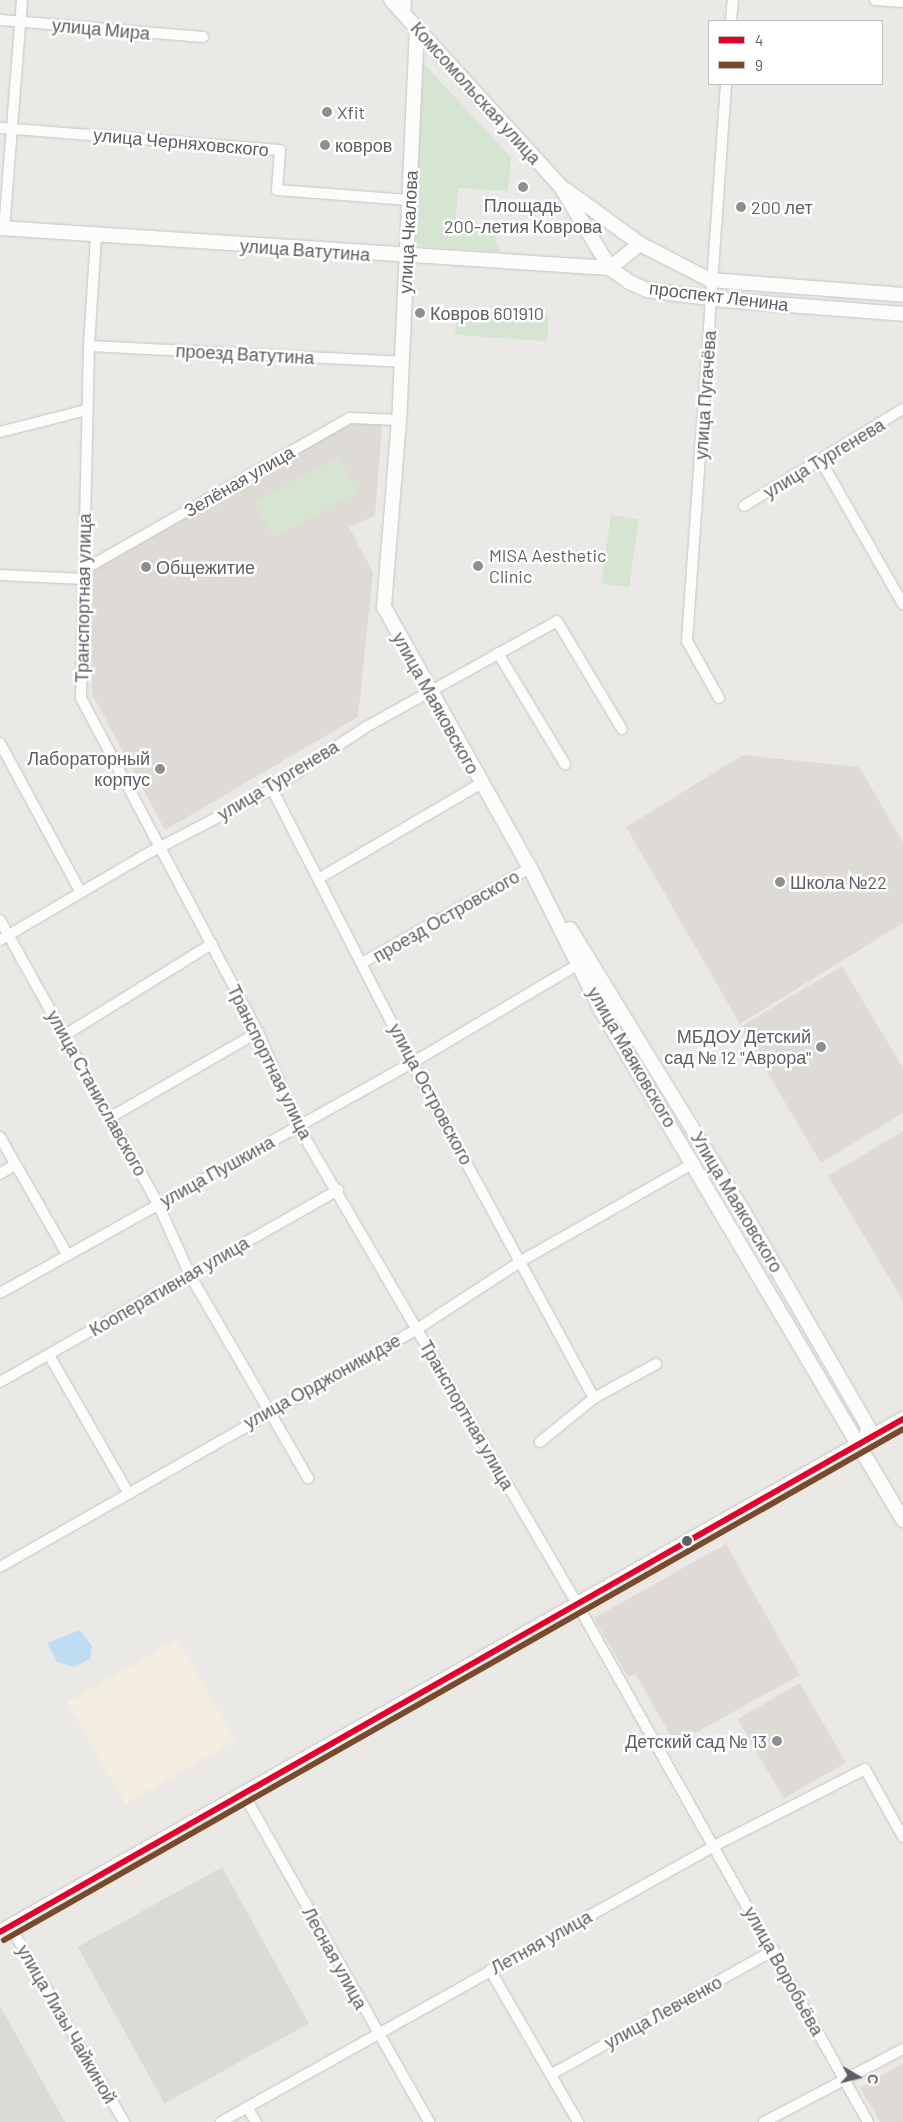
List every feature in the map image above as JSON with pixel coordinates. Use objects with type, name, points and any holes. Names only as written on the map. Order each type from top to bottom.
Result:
[{"type":"street","points":[[2,229],[13,128],[22,0]]},
{"type":"street","name":"Комсомольская улица","points":[[391,0],[561,187],[610,268]]},
{"type":"street","points":[[405,15],[406,0]]},
{"type":"street","points":[[731,20],[733,0]]},
{"type":"street","points":[[874,0],[903,2]]},
{"type":"street","name":"улица Мира","points":[[0,20],[203,38]]},
{"type":"street","name":"улица Чкалова","points":[[389,555],[399,420],[417,28]]},
{"type":"street","name":"улица Пугачёва","points":[[718,698],[688,641],[712,299],[710,280],[726,85]]},
{"type":"street","name":"улица Черняховского","points":[[0,128],[280,150],[277,190],[409,200]]},
{"type":"street","name":"Комсомольская улица","points":[[561,187],[640,244]]},
{"type":"street","name":"улица Ватутина","points":[[2,229],[407,257],[610,268]]},
{"type":"street","name":"Транспортная улица","points":[[96,237],[88,346],[81,698],[258,1032],[298,1126],[338,1190],[576,1602],[714,1846]]},
{"type":"street","points":[[610,268],[640,244]]},
{"type":"street","name":"проспект Ленина","points":[[640,244],[710,280],[903,295]]},
{"type":"street","name":"проспект Ленина","points":[[610,268],[647,290],[712,299],[903,314]]},
{"type":"street","name":"проезд Ватутина","points":[[88,346],[402,362]]},
{"type":"street","name":"улица Тургенева","points":[[744,506],[821,461],[903,409]]},
{"type":"street","points":[[0,432],[86,410]]},
{"type":"street","name":"Зелёная улица","points":[[84,574],[350,418],[399,420]]},
{"type":"street","points":[[821,461],[903,604]]},
{"type":"street","name":"улица Маяковского","points":[[389,555],[384,607],[428,692],[585,961],[601,1010],[863,1442],[903,1520]]},
{"type":"street","points":[[0,575],[84,574]]},
{"type":"street","name":"улица Тургенева","points":[[0,940],[161,847],[272,789],[428,692],[557,621],[622,729]]},
{"type":"street","points":[[498,653],[565,764]]},
{"type":"street","points":[[0,743],[81,893]]},
{"type":"street","points":[[318,879],[480,784]]},
{"type":"street","name":"улица Островского","points":[[272,789],[412,1063],[522,1260],[594,1398]]},
{"type":"street","name":"проезд Островского","points":[[362,963],[530,868]]},
{"type":"street","name":"улица Станиславского","points":[[0,920],[158,1204],[190,1275],[271,1408],[308,1478]]},
{"type":"street","points":[[65,1035],[212,944]]},
{"type":"street","name":"улица Пушкина","points":[[0,1292],[412,1063],[585,961]]},
{"type":"street","name":"Улица Маяковского","points":[[585,961],[868,1427],[863,1442]]},
{"type":"street","points":[[111,1117],[258,1032]]},
{"type":"street","points":[[0,1137],[14,1165],[67,1254]]},
{"type":"street","name":"улица Орджоникидзе","points":[[0,1568],[129,1494],[271,1408],[417,1329],[522,1260],[694,1162]]},
{"type":"street","points":[[0,1174],[14,1165]]},
{"type":"street","name":"Кооперативная улица","points":[[0,1382],[338,1190]]},
{"type":"street","points":[[49,1355],[129,1494]]},
{"type":"street","points":[[540,1442],[594,1398],[656,1364]]},
{"type":"street","points":[[5,1929],[576,1602],[903,1419]]},
{"type":"street","name":"Летняя улица","points":[[221,2122],[714,1846],[865,1769],[903,1837]]},
{"type":"street","name":"Лесная улица","points":[[243,1793],[428,2122]]},
{"type":"street","name":"улица Воробьёва","points":[[714,1846],[774,1950],[841,2078],[868,2122]]},
{"type":"street","name":"улица Лизы Чайкиной","points":[[5,1929],[124,2122]]},
{"type":"street","name":"улица Левченко","points":[[552,2074],[774,1950]]},
{"type":"street","points":[[490,1970],[552,2074],[578,2122]]},
{"type":"street","points":[[764,2122],[841,2078],[903,2049]]},
{"type":"street","points":[[247,2107],[256,2122]]},
{"type":"shaded area","points":[[351,423],[382,425],[375,516],[349,527],[373,572],[358,717],[165,830],[92,694],[90,573]]},
{"type":"shaded area","name":"Школа №22","points":[[743,755],[859,767],[903,842],[903,923],[740,1024],[626,827]]},
{"type":"shaded area","name":"МБДОУ Детский сад № 12 \"Аврора\"","points":[[842,966],[903,1068],[903,1113],[821,1163],[740,1027]]},
{"type":"shaded area","points":[[903,1131],[903,1301],[828,1176]]},
{"type":"shaded area","points":[[726,1544],[800,1675],[675,1744],[635,1673],[628,1677],[594,1618]]},
{"type":"shaded area","points":[[177,1639],[236,1740],[126,1804],[67,1702]]},
{"type":"shaded area","points":[[800,1683],[846,1763],[784,1799],[738,1719]]},
{"type":"shaded area","points":[[222,1867],[309,2024],[164,2104],[78,1947]]},
{"type":"shaded area","points":[[0,2006],[65,2122],[0,2122]]},
{"type":"shaded area","points":[[903,2063],[903,2122],[880,2122],[860,2088]]},
{"type":"green space","points":[[423,63],[511,157],[508,191],[458,188],[455,228],[493,231],[500,252],[413,246]]},
{"type":"green space","points":[[457,309],[549,315],[547,341],[455,335]]},
{"type":"green space","points":[[339,457],[358,492],[273,537],[254,502]]},
{"type":"green space","points":[[611,515],[639,519],[629,587],[601,583]]},
{"type":"water","points":[[80,1630],[92,1646],[90,1659],[74,1667],[57,1662],[47,1643]]},
{"type":"transit line","name":"4","points":[[0,1932],[903,1419]]},
{"type":"transit line","name":"9","points":[[4,1940],[903,1429]]},
{"type":"place","name":"Xfit","points":[[327,112]]},
{"type":"place","name":"ковров","points":[[325,145]]},
{"type":"place","name":"Площадь 200-летия Коврова","points":[[523,187]]},
{"type":"place","name":"200 лет","points":[[741,207]]},
{"type":"place","name":"Ковров 601910","points":[[420,313]]},
{"type":"place","name":"MISA Aesthetic Clinic","points":[[478,566]]},
{"type":"place","name":"Общежитие","points":[[146,567]]},
{"type":"place","name":"Лабораторный корпус","points":[[160,769]]},
{"type":"place","name":"Школа №22","points":[[780,882]]},
{"type":"place","name":"МБДОУ Детский сад № 12 \"Аврора\"","points":[[821,1047]]},
{"type":"place","name":"Детский сад № 13","points":[[777,1741]]}]
